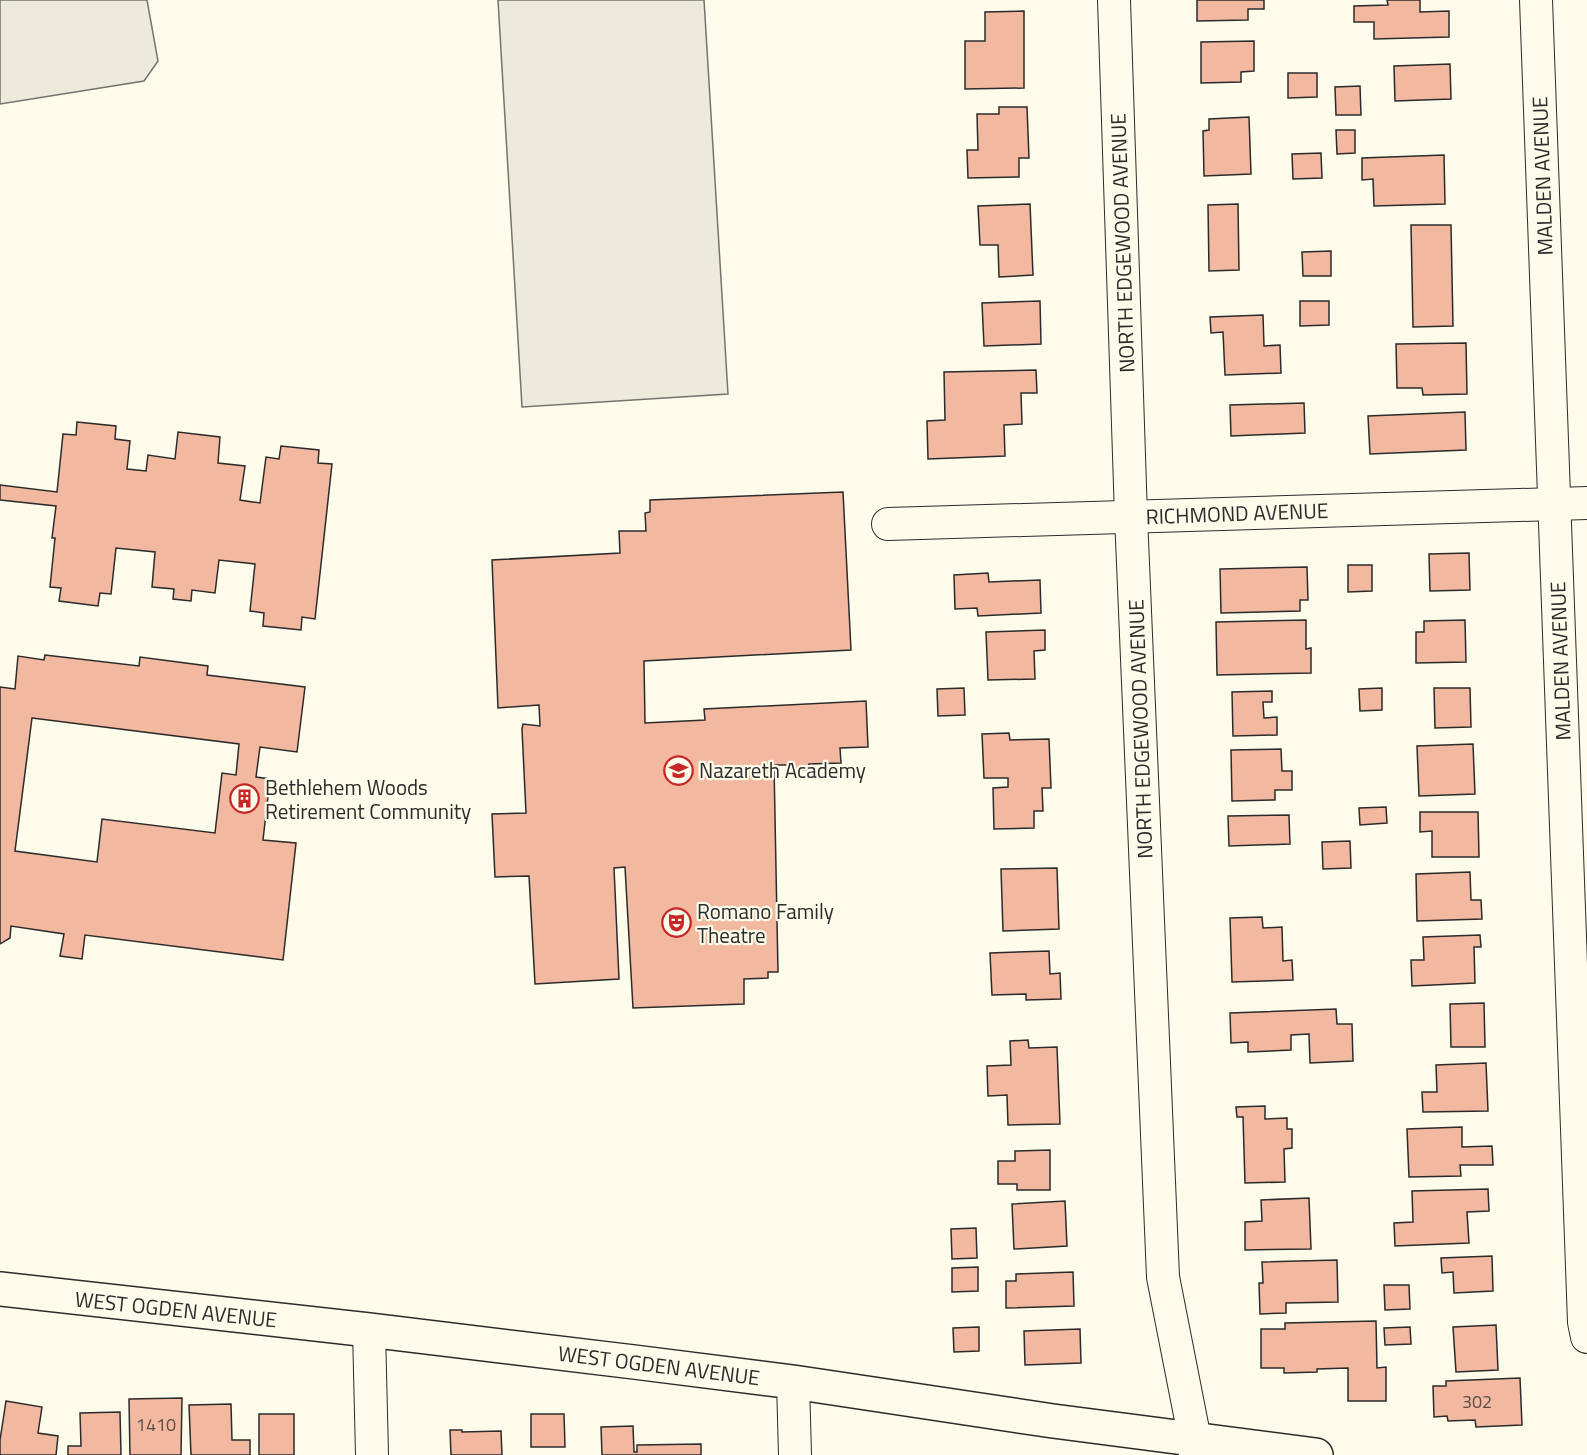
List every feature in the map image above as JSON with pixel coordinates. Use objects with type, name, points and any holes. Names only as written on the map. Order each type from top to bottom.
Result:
[{"type":"main road","name":"WEST OGDEN AVENUE","points":[[0,1290],[369,1330],[794,1382],[1195,1448],[1316,1455]]},
{"type":"street","name":"NORTH EDGEWOOD AVENUE","points":[[1114,0],[1131,516],[1163,1277],[1195,1448]]},
{"type":"street","name":"MALDEN AVENUE","points":[[1536,0],[1586,1330]]},
{"type":"street","name":"RICHMOND AVENUE","points":[[888,524],[1587,502]]},
{"type":"street","points":[[369,1330],[372,1455]]},
{"type":"street","points":[[794,1382],[795,1455]]},
{"type":"shaded area","points":[[0,0],[147,0],[158,61],[144,81],[0,104]]},
{"type":"shaded area","points":[[498,0],[704,0],[728,394],[522,407]]},
{"type":"building","points":[[1197,0],[1264,0],[1264,9],[1248,9],[1248,20],[1197,21]]},
{"type":"building","points":[[1387,0],[1420,0],[1420,12],[1449,11],[1449,37],[1374,39],[1374,22],[1354,22],[1354,6],[1388,5]]},
{"type":"building","points":[[1024,11],[1024,88],[965,89],[965,41],[985,41],[985,12]]},
{"type":"building","points":[[1254,41],[1254,71],[1241,72],[1241,82],[1201,83],[1201,42]]},
{"type":"building","points":[[1450,64],[1451,99],[1395,101],[1394,66]]},
{"type":"building","points":[[1288,73],[1317,73],[1317,97],[1288,98]]},
{"type":"building","points":[[1360,86],[1361,115],[1336,115],[1335,87]]},
{"type":"building","points":[[999,107],[1027,107],[1029,158],[1019,158],[1019,177],[968,178],[967,150],[978,150],[977,114],[999,114]]},
{"type":"building","points":[[1249,117],[1251,174],[1204,176],[1203,131],[1209,130],[1209,119]]},
{"type":"building","points":[[1336,130],[1355,130],[1355,153],[1337,154]]},
{"type":"building","points":[[1321,153],[1322,178],[1293,179],[1292,154]]},
{"type":"building","points":[[1444,155],[1445,204],[1374,206],[1373,179],[1362,180],[1362,158]]},
{"type":"building","points":[[1030,204],[1033,275],[999,277],[998,245],[980,245],[978,206]]},
{"type":"building","points":[[1238,204],[1239,270],[1209,271],[1208,205]]},
{"type":"building","points":[[1411,225],[1451,225],[1453,326],[1413,327]]},
{"type":"building","points":[[1331,251],[1331,276],[1303,276],[1302,252]]},
{"type":"building","points":[[1040,301],[1041,344],[984,346],[982,303]]},
{"type":"building","points":[[1300,301],[1329,301],[1329,325],[1300,326]]},
{"type":"building","points":[[1263,315],[1264,346],[1280,345],[1281,373],[1225,375],[1223,332],[1211,333],[1210,317]]},
{"type":"building","points":[[1466,343],[1467,394],[1423,395],[1422,388],[1397,388],[1396,344]]},
{"type":"building","points":[[1036,370],[1037,393],[1021,393],[1022,424],[1004,425],[1005,456],[928,459],[927,421],[945,420],[944,372]]},
{"type":"building","points":[[1304,403],[1305,433],[1231,436],[1230,405]]},
{"type":"building","points":[[1465,412],[1466,450],[1370,454],[1368,416]]},
{"type":"building","points":[[77,422],[116,426],[115,439],[130,441],[127,469],[146,471],[148,455],[175,459],[178,432],[220,437],[218,463],[245,466],[240,500],[260,503],[266,457],[279,459],[281,446],[319,450],[318,463],[332,464],[315,619],[302,617],[301,630],[263,626],[264,613],[250,611],[255,564],[219,560],[215,593],[192,590],[191,601],[173,599],[174,589],[152,587],[155,552],[116,548],[111,594],[100,593],[98,606],[59,601],[61,588],[50,587],[56,506],[0,500],[0,485],[57,492],[63,434],[76,435]]},
{"type":"building","points":[[843,492],[851,650],[644,661],[645,723],[705,720],[704,709],[866,701],[868,747],[840,748],[841,763],[809,764],[809,770],[788,770],[787,765],[774,765],[778,972],[768,972],[768,978],[744,979],[744,1004],[633,1008],[625,867],[614,868],[619,979],[535,984],[529,876],[495,877],[492,814],[526,813],[522,729],[523,724],[540,726],[539,705],[498,708],[492,560],[620,553],[619,531],[646,531],[645,513],[650,512],[650,500]]},
{"type":"building","points":[[1469,553],[1470,590],[1430,591],[1429,554]]},
{"type":"building","points":[[1348,565],[1372,565],[1372,591],[1348,592]]},
{"type":"building","points":[[1307,567],[1308,600],[1300,600],[1300,611],[1221,613],[1220,569]]},
{"type":"building","points":[[988,573],[989,582],[1040,580],[1041,613],[978,616],[977,608],[955,609],[954,575]]},
{"type":"building","points":[[1306,620],[1306,649],[1311,648],[1311,673],[1217,675],[1216,622]]},
{"type":"building","points":[[1465,620],[1466,662],[1416,663],[1416,632],[1424,632],[1424,621]]},
{"type":"building","points":[[1045,630],[1045,650],[1034,651],[1035,679],[988,680],[986,632]]},
{"type":"building","name":"Bethlehem Woods Retirement Community","points":[[45,655],[139,666],[140,657],[208,666],[207,675],[305,687],[297,752],[260,747],[256,777],[270,779],[263,840],[296,843],[283,960],[85,935],[82,959],[60,956],[64,934],[11,926],[10,938],[0,944],[0,687],[15,689],[18,656],[44,660]],"holes":[[[32,718],[239,744],[236,775],[222,773],[215,833],[102,819],[97,862],[15,851]]]},
{"type":"building","points":[[964,688],[965,715],[938,716],[937,689]]},
{"type":"building","points":[[1382,688],[1382,710],[1360,711],[1359,689]]},
{"type":"building","points":[[1434,688],[1470,688],[1471,727],[1435,728]]},
{"type":"building","points":[[1272,691],[1272,702],[1263,702],[1264,718],[1277,717],[1277,735],[1233,736],[1232,692]]},
{"type":"building","points":[[1009,733],[1010,740],[1049,739],[1051,788],[1042,788],[1043,811],[1034,811],[1034,828],[994,829],[993,788],[1008,787],[1008,778],[984,778],[982,734]]},
{"type":"building","points":[[1473,744],[1475,794],[1419,796],[1417,746]]},
{"type":"building","points":[[1281,749],[1282,771],[1292,771],[1292,790],[1275,790],[1275,800],[1232,801],[1231,750]]},
{"type":"building","points":[[1386,807],[1387,823],[1360,825],[1359,808]]},
{"type":"building","points":[[1420,812],[1478,812],[1479,857],[1432,857],[1432,831],[1420,832]]},
{"type":"building","points":[[1289,815],[1290,844],[1229,846],[1228,816]]},
{"type":"building","points":[[1350,841],[1351,868],[1323,869],[1322,842]]},
{"type":"building","points":[[1057,868],[1059,929],[1003,931],[1001,869]]},
{"type":"building","points":[[1470,872],[1471,900],[1481,900],[1482,919],[1417,921],[1416,874]]},
{"type":"building","points":[[1262,917],[1263,928],[1282,927],[1283,961],[1292,960],[1293,980],[1232,982],[1230,918]]},
{"type":"building","points":[[1480,935],[1481,947],[1474,947],[1475,983],[1412,986],[1411,960],[1424,960],[1423,937]]},
{"type":"building","points":[[1049,951],[1050,974],[1060,973],[1061,999],[1026,1000],[1026,994],[992,995],[990,953]]},
{"type":"building","points":[[1484,1003],[1485,1047],[1451,1047],[1450,1004]]},
{"type":"building","points":[[1336,1009],[1337,1024],[1352,1024],[1353,1061],[1310,1063],[1309,1034],[1291,1035],[1291,1050],[1248,1052],[1248,1042],[1231,1043],[1230,1013]]},
{"type":"building","points":[[1028,1040],[1029,1048],[1057,1047],[1060,1124],[1008,1125],[1007,1095],[988,1096],[987,1066],[1011,1065],[1010,1041]]},
{"type":"building","points":[[1486,1063],[1488,1111],[1423,1112],[1422,1092],[1437,1092],[1436,1065]]},
{"type":"building","points":[[1265,1106],[1265,1119],[1287,1118],[1287,1129],[1292,1129],[1292,1148],[1284,1149],[1285,1182],[1245,1183],[1243,1117],[1237,1117],[1236,1107]]},
{"type":"building","points":[[1462,1127],[1462,1147],[1492,1146],[1493,1165],[1460,1165],[1461,1176],[1409,1177],[1407,1129]]},
{"type":"building","points":[[1050,1150],[1050,1190],[1017,1190],[1017,1184],[998,1184],[998,1161],[1015,1161],[1015,1151]]},
{"type":"building","points":[[1488,1189],[1489,1211],[1467,1212],[1469,1243],[1395,1246],[1394,1223],[1413,1222],[1412,1191]]},
{"type":"building","points":[[1309,1198],[1311,1249],[1245,1250],[1245,1222],[1262,1221],[1261,1200]]},
{"type":"building","points":[[1065,1201],[1067,1246],[1014,1249],[1012,1204]]},
{"type":"building","points":[[976,1228],[977,1258],[952,1259],[951,1229]]},
{"type":"building","points":[[1492,1256],[1493,1291],[1454,1293],[1453,1272],[1442,1273],[1441,1258]]},
{"type":"building","points":[[1337,1260],[1338,1302],[1286,1303],[1286,1313],[1260,1314],[1259,1283],[1263,1283],[1262,1262]]},
{"type":"building","points":[[978,1267],[978,1291],[952,1292],[952,1268]]},
{"type":"building","points":[[1073,1272],[1074,1306],[1006,1308],[1006,1281],[1016,1281],[1016,1274]]},
{"type":"building","points":[[1384,1285],[1409,1285],[1410,1309],[1385,1310]]},
{"type":"building","points":[[1376,1321],[1377,1368],[1386,1367],[1386,1401],[1348,1401],[1348,1368],[1284,1373],[1284,1368],[1261,1368],[1261,1329],[1285,1329],[1285,1323]]},
{"type":"building","points":[[1496,1325],[1498,1370],[1456,1372],[1453,1327]]},
{"type":"building","points":[[979,1327],[979,1351],[954,1352],[953,1328]]},
{"type":"building","points":[[1410,1327],[1411,1344],[1385,1345],[1384,1328]]},
{"type":"building","points":[[1080,1329],[1081,1363],[1025,1365],[1024,1331]]},
{"type":"building","points":[[1520,1378],[1522,1425],[1476,1427],[1475,1420],[1448,1421],[1447,1416],[1434,1417],[1433,1386],[1446,1386],[1446,1381]]},
{"type":"building","points":[[182,1398],[181,1455],[130,1455],[129,1399]]},
{"type":"building","points":[[6,1401],[42,1407],[38,1433],[58,1436],[56,1455],[0,1455]]},
{"type":"building","points":[[231,1404],[232,1440],[250,1440],[250,1455],[191,1455],[189,1405]]},
{"type":"building","points":[[120,1412],[121,1455],[68,1455],[68,1446],[81,1446],[80,1413]]},
{"type":"building","points":[[259,1414],[294,1414],[294,1455],[259,1455]]},
{"type":"building","points":[[531,1414],[564,1414],[565,1447],[531,1447]]},
{"type":"building","points":[[633,1426],[634,1452],[637,1452],[637,1445],[701,1444],[701,1455],[602,1455],[601,1427]]},
{"type":"building","points":[[450,1430],[501,1431],[502,1455],[451,1455]]},
{"type":"place","name":"Nazareth Academy","points":[[678,770]]},
{"type":"place","name":"Bethlehem Woods Retirement Community","points":[[244,799]]},
{"type":"place","name":"Romano Family Theatre","points":[[676,923]]}]
